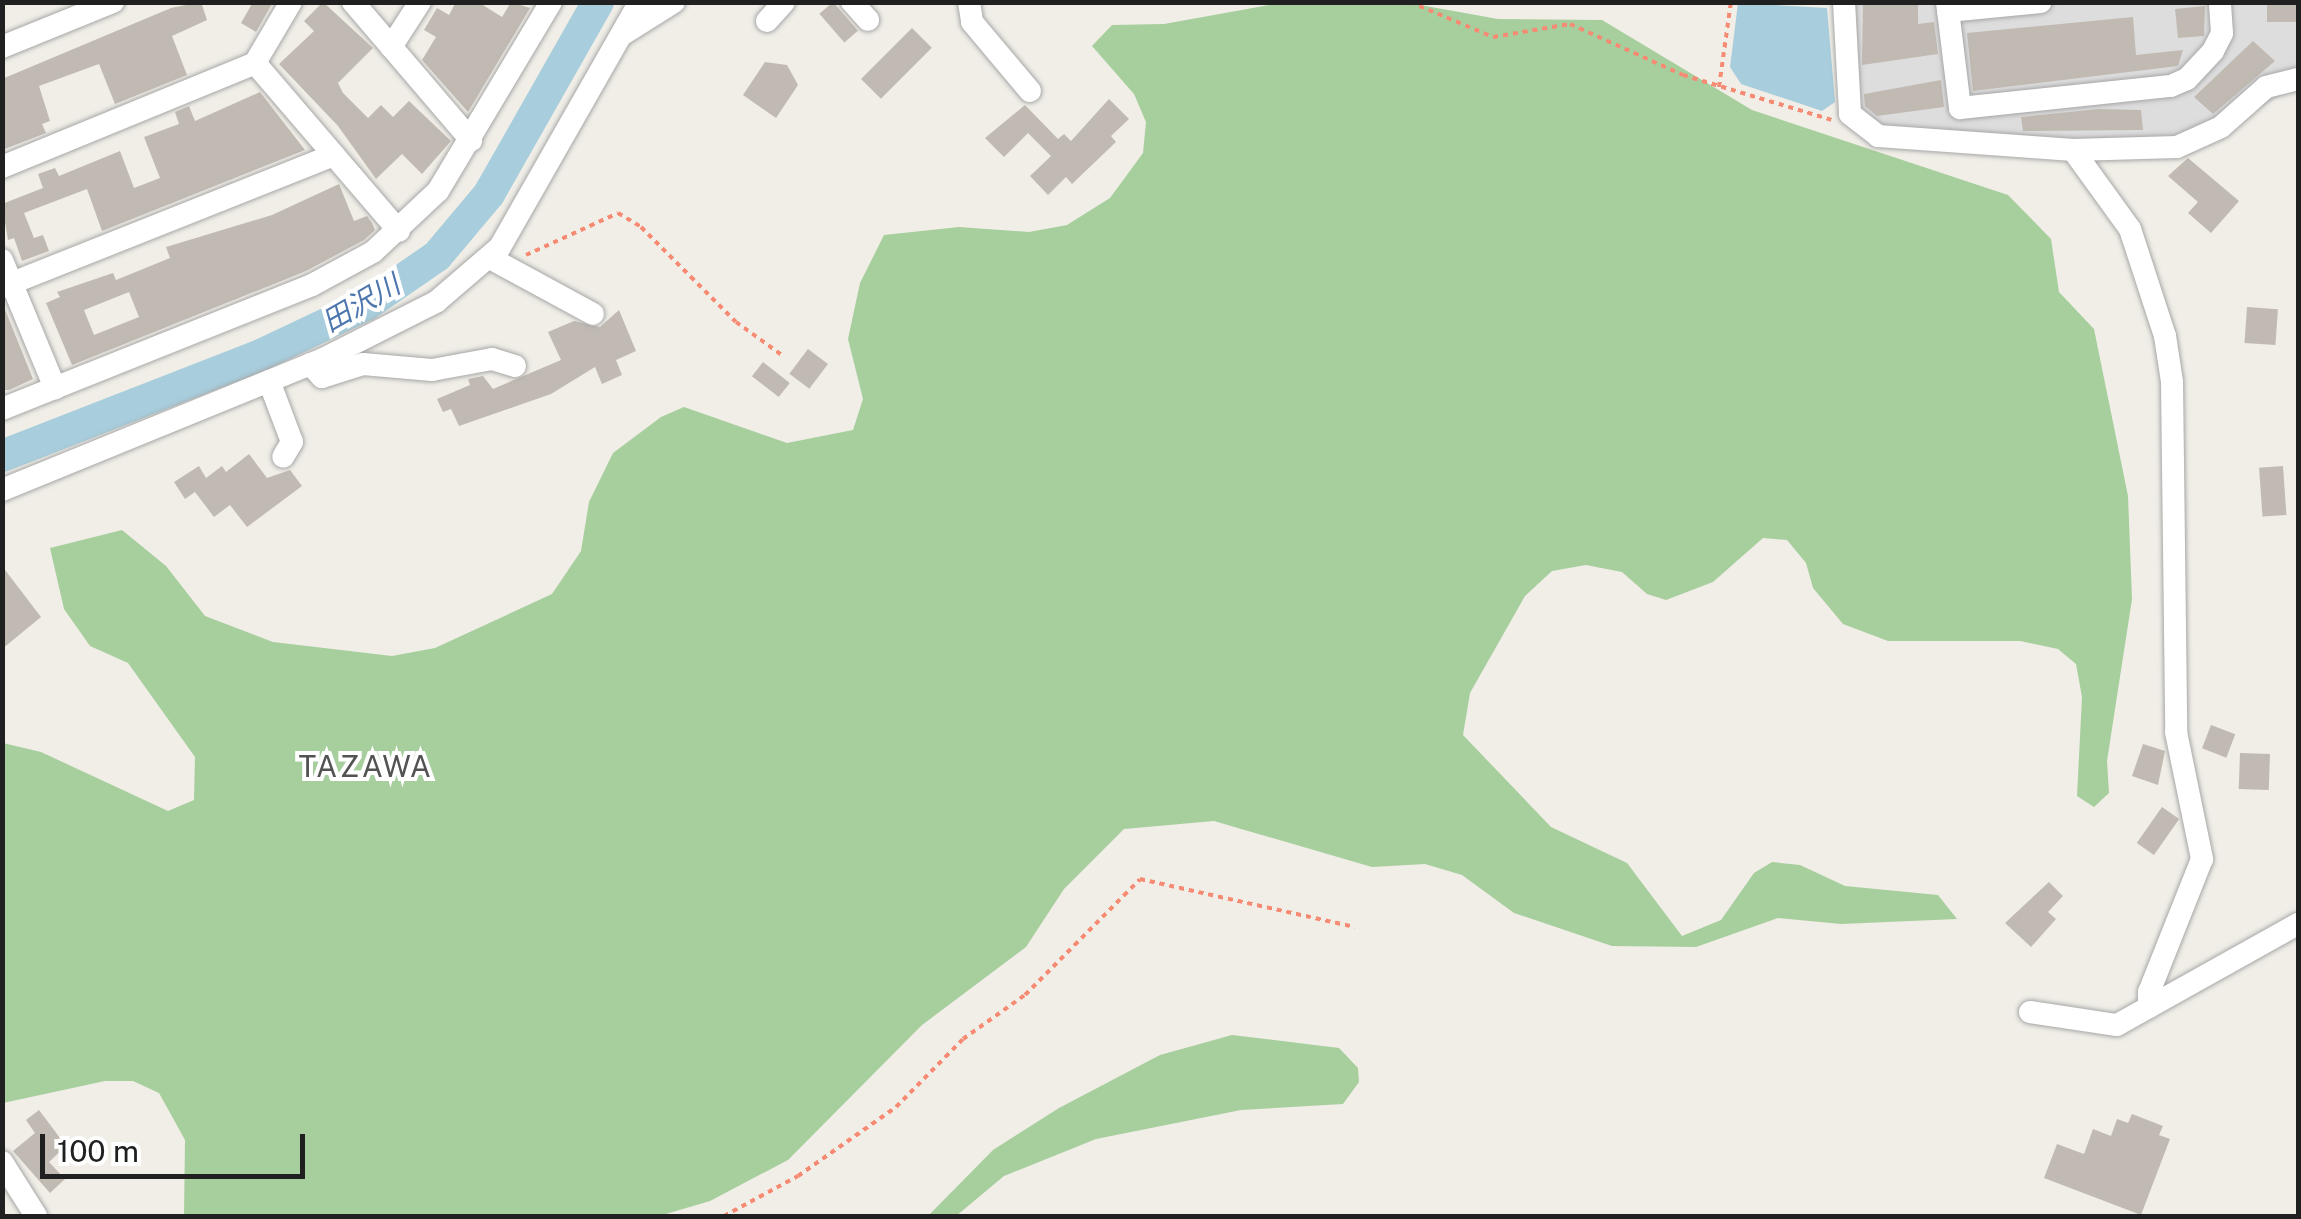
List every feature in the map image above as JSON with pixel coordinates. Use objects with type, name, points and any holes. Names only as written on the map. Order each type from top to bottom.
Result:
[{"type":"street","points":[[2,48],[113,2]]},
{"type":"street","points":[[2,167],[256,63],[291,2]]},
{"type":"street","points":[[353,2],[471,140]]},
{"type":"street","points":[[390,47],[420,2]]},
{"type":"street","points":[[2,410],[312,285],[399,231],[438,191],[551,2]]},
{"type":"street","points":[[2,490],[402,324],[493,255],[640,2]]},
{"type":"street","points":[[620,36],[674,2]]},
{"type":"street","points":[[767,21],[784,2]]},
{"type":"street","points":[[969,2],[972,22],[1030,91]]},
{"type":"street","points":[[1844,2],[1850,114],[1855,122],[1878,136],[2073,150],[2178,147],[2221,127],[2266,87],[2298,79]]},
{"type":"street","points":[[2042,2],[1947,7],[1960,108],[2171,86],[2213,51],[2222,34],[2220,2]]},
{"type":"street","points":[[256,63],[399,231]]},
{"type":"street","points":[[2073,150],[2130,229],[2165,336],[2172,382],[2176,732],[2202,858],[2149,992],[2150,1007]]},
{"type":"street","points":[[7,285],[334,155]]},
{"type":"street","points":[[493,255],[592,314]]},
{"type":"street","points":[[2,260],[7,285],[55,388]]},
{"type":"street","points":[[310,364],[322,378],[363,364],[432,370],[492,359],[515,366]]},
{"type":"street","points":[[269,381],[292,442],[284,457]]},
{"type":"street","points":[[2030,1012],[2117,1025],[2298,924]]},
{"type":"street","points":[[2,1162],[36,1216]]},
{"type":"path","points":[[1410,2],[1493,36],[1570,24],[1720,87],[1823,119],[1855,122]]},
{"type":"path","points":[[1720,87],[1731,2]]},
{"type":"path","points":[[493,255],[525,256],[618,213],[641,228],[736,322],[782,356]]},
{"type":"path","points":[[724,1216],[798,1176],[896,1107],[962,1039],[1025,994],[1140,880],[1355,927]]},
{"type":"shaded area","points":[[1836,3],[2298,3],[2298,86],[2200,142],[1858,134]]},
{"type":"green space","points":[[1280,3],[1409,3],[1498,19],[1602,20],[1752,110],[2008,195],[2051,239],[2059,292],[2094,329],[2128,496],[2132,599],[2107,761],[2109,793],[2094,807],[2077,796],[2082,697],[2076,664],[2058,649],[2020,641],[1888,641],[1843,624],[1813,588],[1806,563],[1787,540],[1763,538],[1713,582],[1666,600],[1647,594],[1622,572],[1586,565],[1552,571],[1525,596],[1470,693],[1463,735],[1551,827],[1627,863],[1682,936],[1721,920],[1754,873],[1772,862],[1800,865],[1845,886],[1938,895],[1957,919],[1841,924],[1778,918],[1696,947],[1612,946],[1514,913],[1462,875],[1425,864],[1372,867],[1214,821],[1124,829],[1064,889],[1026,947],[922,1025],[788,1160],[710,1201],[659,1216],[184,1216],[185,1140],[159,1093],[133,1081],[105,1081],[3,1103],[3,743],[41,752],[168,811],[194,800],[195,757],[128,663],[90,646],[64,609],[50,548],[122,530],[166,566],[205,616],[273,642],[392,656],[435,648],[552,594],[581,551],[589,502],[613,453],[661,417],[684,407],[787,443],[853,430],[863,399],[848,339],[860,283],[884,235],[959,227],[1029,232],[1067,225],[1110,198],[1143,153],[1146,122],[1134,94],[1092,46],[1112,25],[1164,24]]},
{"type":"green space","points":[[1232,1035],[1339,1048],[1358,1068],[1359,1082],[1343,1104],[1241,1110],[1096,1139],[1004,1176],[956,1216],[928,1216],[993,1150],[1059,1108],[1160,1055]]},
{"type":"water","points":[[1738,3],[1827,8],[1835,102],[1822,111],[1741,84],[1730,67]]},
{"type":"building","points":[[201,2],[207,20],[172,36],[187,75],[115,104],[99,64],[39,86],[50,121],[42,124],[46,133],[2,150],[2,79],[171,8]]},
{"type":"building","points":[[253,2],[273,2],[256,32],[241,23]]},
{"type":"building","points":[[323,2],[373,48],[338,83],[343,93],[368,118],[381,105],[393,117],[409,101],[451,141],[422,174],[402,154],[376,179],[338,126],[279,64],[314,31],[304,21]]},
{"type":"building","points":[[456,2],[478,2],[502,17],[511,2],[530,8],[468,112],[422,60],[436,37],[424,30],[437,8],[449,15]]},
{"type":"building","points":[[833,2],[858,31],[844,42],[819,14]]},
{"type":"building","points":[[1863,2],[1918,2],[1918,24],[1934,22],[1938,54],[1862,65]]},
{"type":"building","points":[[2267,3],[2298,3],[2298,22],[2267,22]]},
{"type":"building","points":[[2205,6],[2204,36],[2178,38],[2175,9]]},
{"type":"building","points":[[2133,17],[2136,55],[2183,50],[2178,66],[1973,91],[1967,33]]},
{"type":"building","points":[[912,28],[932,48],[881,99],[861,79]]},
{"type":"building","points":[[2253,41],[2275,61],[2213,114],[2194,97]]},
{"type":"building","points":[[765,62],[787,65],[798,85],[776,118],[743,95]]},
{"type":"building","points":[[1941,80],[1944,107],[1877,116],[1865,106],[1864,94]]},
{"type":"building","points":[[260,92],[305,150],[102,231],[87,189],[24,213],[34,238],[43,235],[49,251],[22,261],[14,238],[8,240],[2,204],[43,188],[38,174],[55,168],[59,176],[120,151],[134,188],[160,178],[144,137],[179,124],[175,112],[189,106],[195,121]]},
{"type":"building","points":[[1109,99],[1129,119],[1111,136],[1116,142],[1072,184],[1066,177],[1048,195],[1030,176],[1051,156],[1028,133],[1004,157],[985,138],[1025,105],[1058,139],[1064,134],[1071,141]]},
{"type":"building","points":[[2099,109],[2141,110],[2143,130],[2023,131],[2021,117]]},
{"type":"building","points":[[2188,158],[2239,201],[2211,233],[2188,213],[2198,202],[2168,176]]},
{"type":"building","points":[[339,184],[354,221],[367,216],[375,230],[306,271],[72,365],[46,303],[60,297],[57,292],[113,273],[116,280],[170,258],[166,247],[272,215]],"holes":[[[129,292],[139,317],[94,335],[84,310]]]},
{"type":"building","points":[[2,302],[33,379],[9,390],[2,390]]},
{"type":"building","points":[[2247,307],[2278,309],[2275,345],[2244,343]]},
{"type":"building","points":[[619,310],[636,351],[616,360],[622,375],[602,384],[595,367],[551,394],[459,426],[451,409],[443,412],[437,399],[470,385],[468,379],[483,376],[493,389],[561,360],[548,332],[574,321],[600,327]]},
{"type":"building","points":[[808,349],[828,364],[809,389],[789,374]]},
{"type":"building","points":[[763,362],[790,383],[779,397],[752,376]]},
{"type":"building","points":[[249,454],[267,478],[290,470],[302,486],[247,527],[230,505],[214,517],[195,492],[185,499],[174,482],[199,466],[206,478],[222,466],[226,472]]},
{"type":"building","points":[[2283,466],[2286,515],[2262,517],[2259,468]]},
{"type":"building","points":[[2,566],[41,617],[2,649]]},
{"type":"building","points":[[2211,725],[2235,734],[2226,758],[2202,748]]},
{"type":"building","points":[[2143,744],[2165,751],[2158,785],[2132,776]]},
{"type":"building","points":[[2240,753],[2270,754],[2269,790],[2239,789]]},
{"type":"building","points":[[2162,807],[2179,819],[2154,855],[2137,843]]},
{"type":"building","points":[[2049,882],[2063,896],[2048,912],[2056,919],[2031,947],[2005,923]]},
{"type":"building","points":[[39,1110],[66,1146],[49,1162],[65,1179],[50,1193],[13,1151],[35,1133],[26,1120]]},
{"type":"building","points":[[2132,1114],[2163,1126],[2159,1135],[2170,1139],[2141,1215],[2044,1178],[2057,1144],[2084,1154],[2093,1129],[2111,1136],[2117,1119],[2128,1123]]},
{"type":"waterway","name":"田沢川","points":[[2,456],[263,354],[366,305],[437,256],[489,194],[598,2]]},
{"type":"district","name":"TAZAWA","points":[[366,766]]}]
